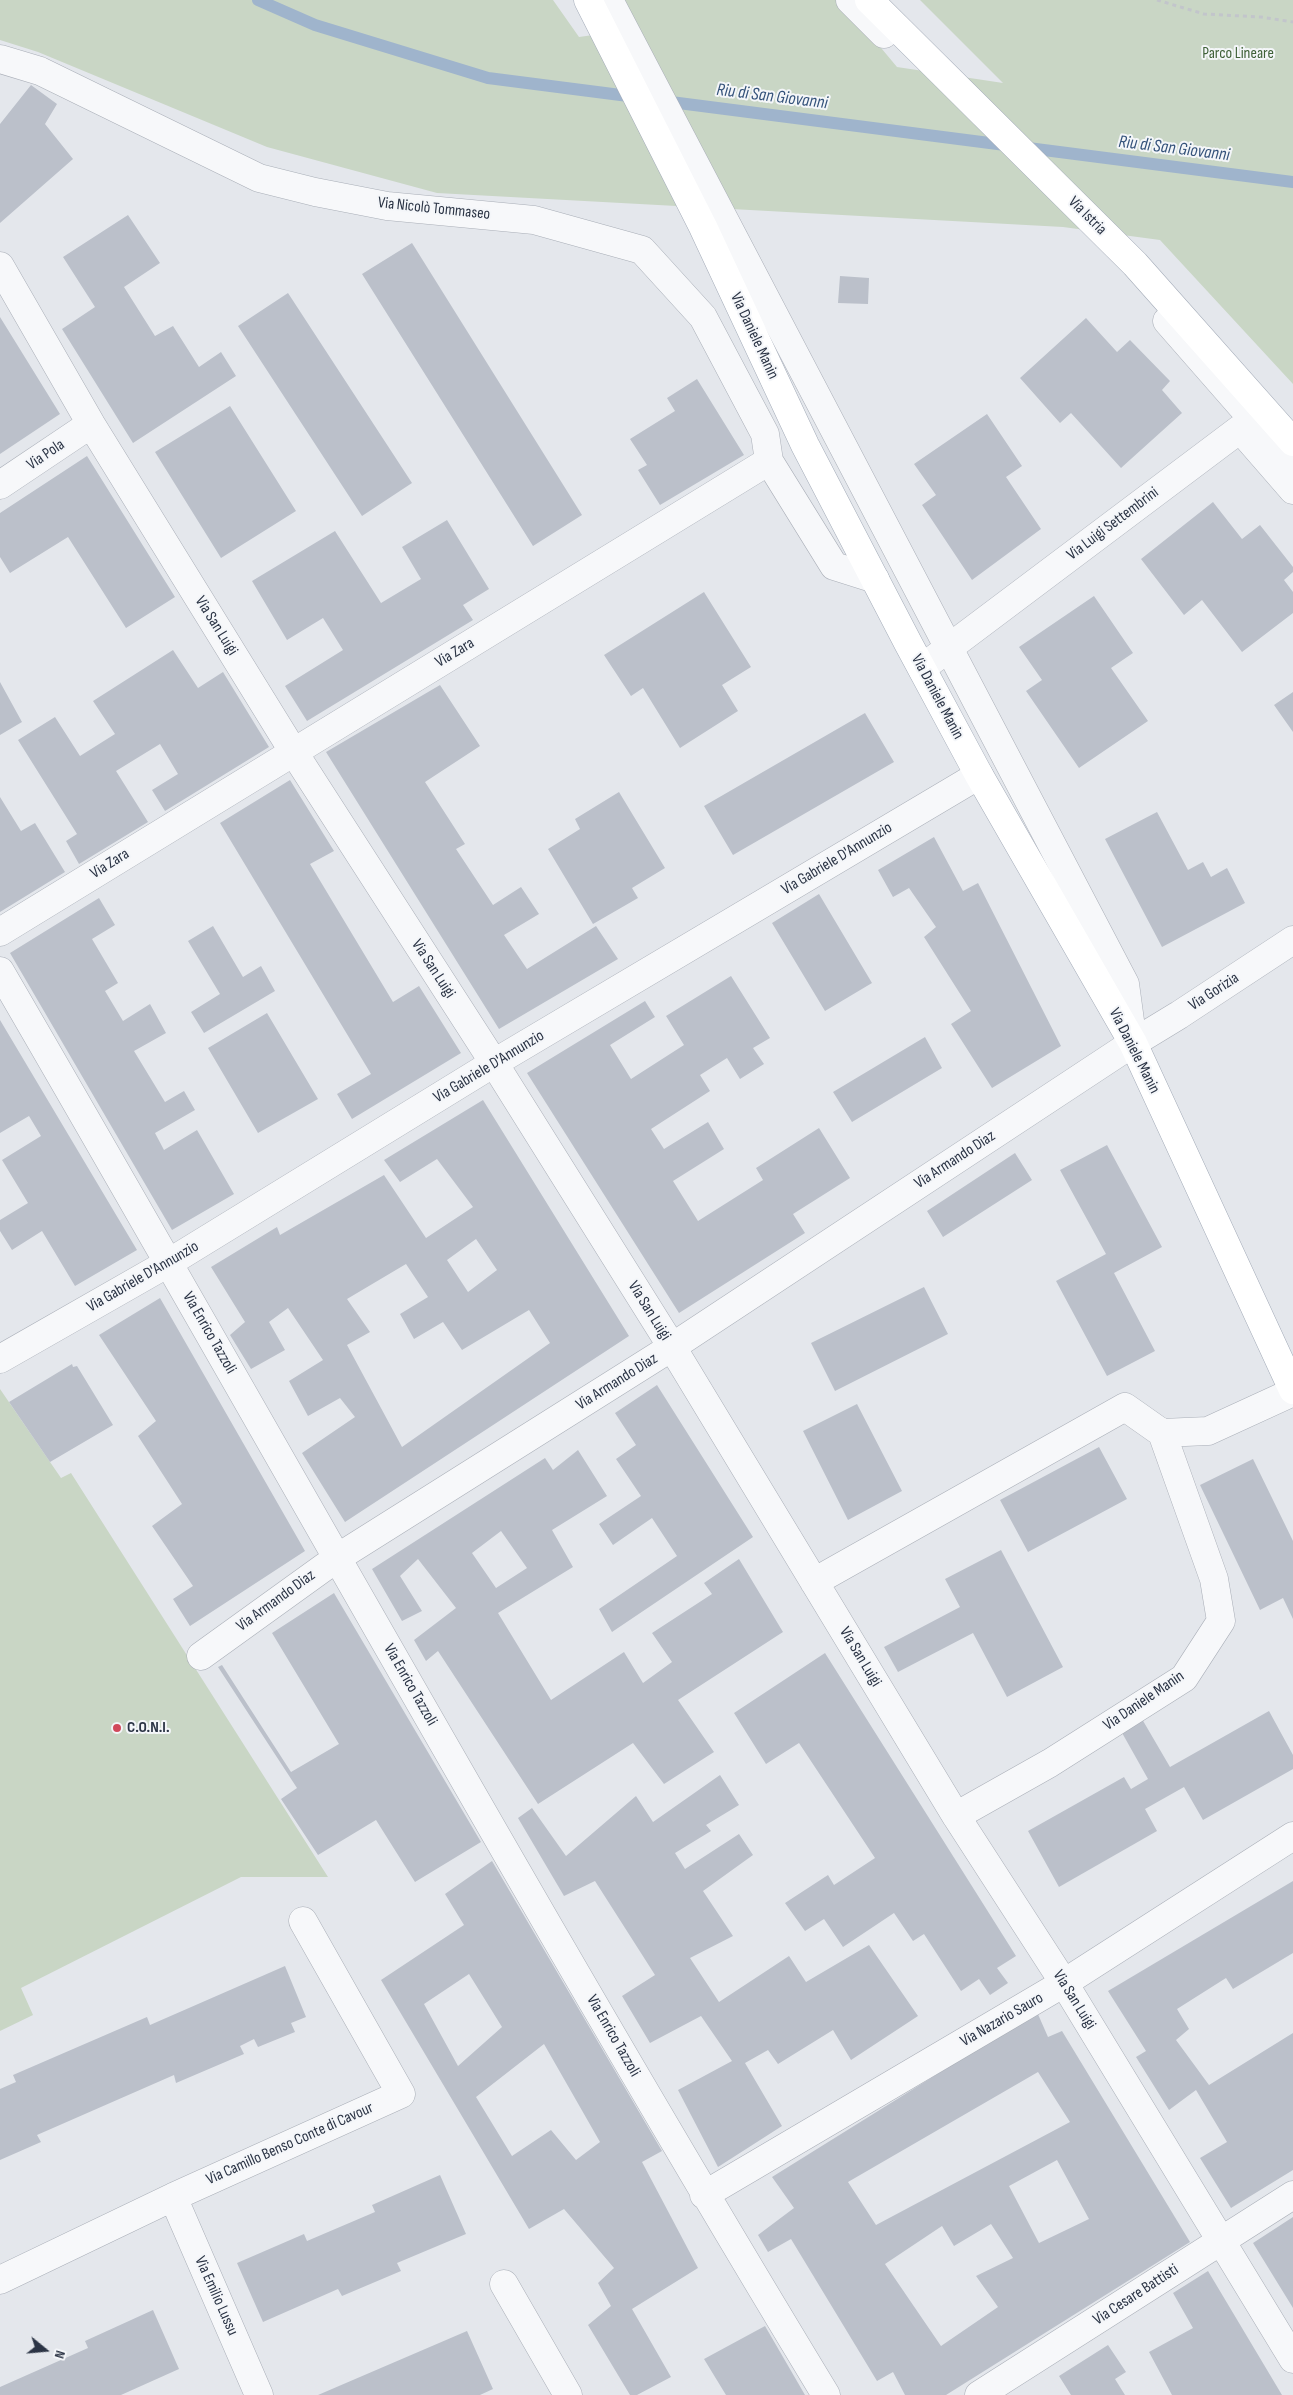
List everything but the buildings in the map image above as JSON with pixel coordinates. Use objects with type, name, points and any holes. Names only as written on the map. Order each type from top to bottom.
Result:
[{"type":"main road","name":"Via Daniele Manin","points":[[588,0],[703,228],[805,445],[875,580],[979,775],[1133,1043],[1293,1391]]},
{"type":"main road","name":"Via Istria","points":[[869,0],[905,46],[1130,267],[1293,442]]},
{"type":"street","points":[[850,0],[905,46]]},
{"type":"street","points":[[612,6],[1125,984],[1133,1043]]},
{"type":"street","name":"Via Nicolò Tommaseo","points":[[0,59],[40,71],[259,178],[315,192],[387,206],[534,220],[642,250],[703,317],[764,434],[769,461]]},
{"type":"street","name":"Via San Luigi","points":[[0,266],[91,424],[293,751],[494,1063],[672,1347],[956,1816],[1064,1983],[1293,2359]]},
{"type":"street","points":[[1130,267],[1293,465]]},
{"type":"street","name":"Via Pola","points":[[0,485],[91,424]]},
{"type":"street","name":"Via Luigi Settembrini","points":[[922,668],[1240,429],[1293,490]]},
{"type":"street","points":[[769,461],[834,566],[875,580]]},
{"type":"street","name":"Via Zara","points":[[0,932],[769,461]]},
{"type":"street","name":"Via Gabriele D'Annunzio","points":[[0,1359],[170,1262],[494,1063],[979,775]]},
{"type":"street","name":"Via Gorizia","points":[[1133,1043],[1293,940]]},
{"type":"street","name":"Via Enrico Tazzoli","points":[[0,971],[170,1262],[337,1558],[704,2195],[826,2395]]},
{"type":"street","name":"Via Armando Diaz","points":[[201,1656],[337,1558],[672,1347],[1133,1043]]},
{"type":"street","name":"Via Daniele Manin","points":[[956,1816],[1050,1763],[1184,1678],[1221,1621],[1214,1579],[1162,1433],[1208,1431],[1293,1391]]},
{"type":"street","points":[[814,1582],[1125,1407],[1162,1433]]},
{"type":"street","name":"Via Nazario Sauro","points":[[704,2195],[1064,1983],[1293,1836]]},
{"type":"street","name":"Via Camillo Benso Conte di Cavour","points":[[0,2280],[173,2197],[401,2094],[303,1921]]},
{"type":"street","name":"Via Cesare Battisti","points":[[979,2395],[1293,2195]]},
{"type":"street","name":"Via Emilio Lussu","points":[[173,2197],[259,2395]]},
{"type":"street","points":[[504,2284],[568,2395]]},
{"type":"path","points":[[1157,0],[1204,14],[1261,17],[1293,22]]},
{"type":"green space","name":"Parco Lineare","points":[[0,0],[553,0],[579,37],[636,29],[621,0],[841,0],[897,67],[1003,83],[920,0],[1293,0],[1293,384],[1160,240],[1063,227],[437,193],[267,147],[38,52],[0,40]]},
{"type":"green space","name":"C.O.N.I.","points":[[0,1389],[61,1478],[71,1473],[328,1877],[241,1877],[21,1988],[33,2015],[0,2031]]},
{"type":"waterway","name":"Riu di San Giovanni","points":[[258,0],[315,25],[488,78],[636,97]]},
{"type":"waterway","name":"Riu di San Giovanni","points":[[663,101],[1293,182]]},
{"type":"place","name":"C.O.N.I.","points":[[117,1728]]}]
